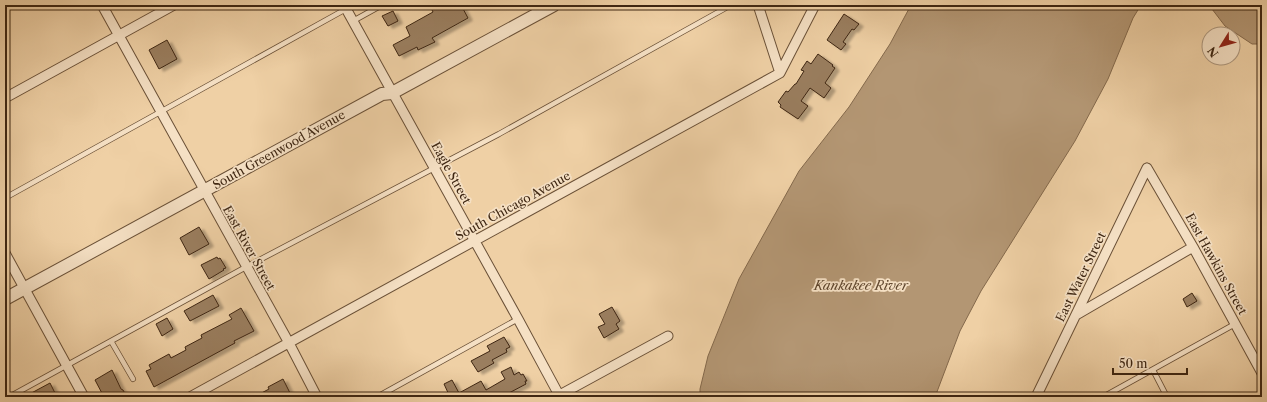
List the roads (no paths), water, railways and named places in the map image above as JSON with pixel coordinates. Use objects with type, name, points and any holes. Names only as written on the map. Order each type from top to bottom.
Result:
[{"type":"street","name":"East River Street","points":[[102,5],[318,397]]},
{"type":"street","points":[[5,98],[174,5]]},
{"type":"street","name":"South Greenwood Avenue","points":[[5,299],[382,94],[392,93],[554,5]]},
{"type":"street","points":[[758,5],[780,73]]},
{"type":"street","points":[[780,73],[815,5]]},
{"type":"street","name":"Eagle Street","points":[[345,7],[518,319],[558,396]]},
{"type":"street","name":"South Chicago Avenue","points":[[190,397],[780,73]]},
{"type":"street","name":"East Hawkins Street","points":[[1148,168],[1262,373]]},
{"type":"street","name":"East Water Street","points":[[1036,397],[1148,168]]},
{"type":"street","points":[[1076,315],[1193,247]]},
{"type":"street","points":[[5,253],[84,397]]},
{"type":"street","points":[[558,396],[668,336]]},
{"type":"lane","points":[[353,21],[382,5]]},
{"type":"lane","points":[[9,397],[246,267],[499,134],[731,5]]},
{"type":"lane","points":[[5,198],[161,112],[345,7]]},
{"type":"lane","points":[[377,397],[518,319]]},
{"type":"lane","points":[[1103,397],[1235,324]]},
{"type":"lane","points":[[111,341],[132,379]]},
{"type":"lane","points":[[1153,370],[1167,397]]},
{"type":"water","name":"Kankakee River","points":[[911,5],[1141,5],[1133,18],[1108,79],[1075,141],[981,291],[960,331],[935,397],[700,397],[700,389],[708,356],[739,279],[799,171],[849,107],[890,44]]},
{"type":"water","points":[[1213,5],[1262,5],[1262,44],[1252,44],[1241,37],[1241,26],[1225,26],[1212,9]]}]
